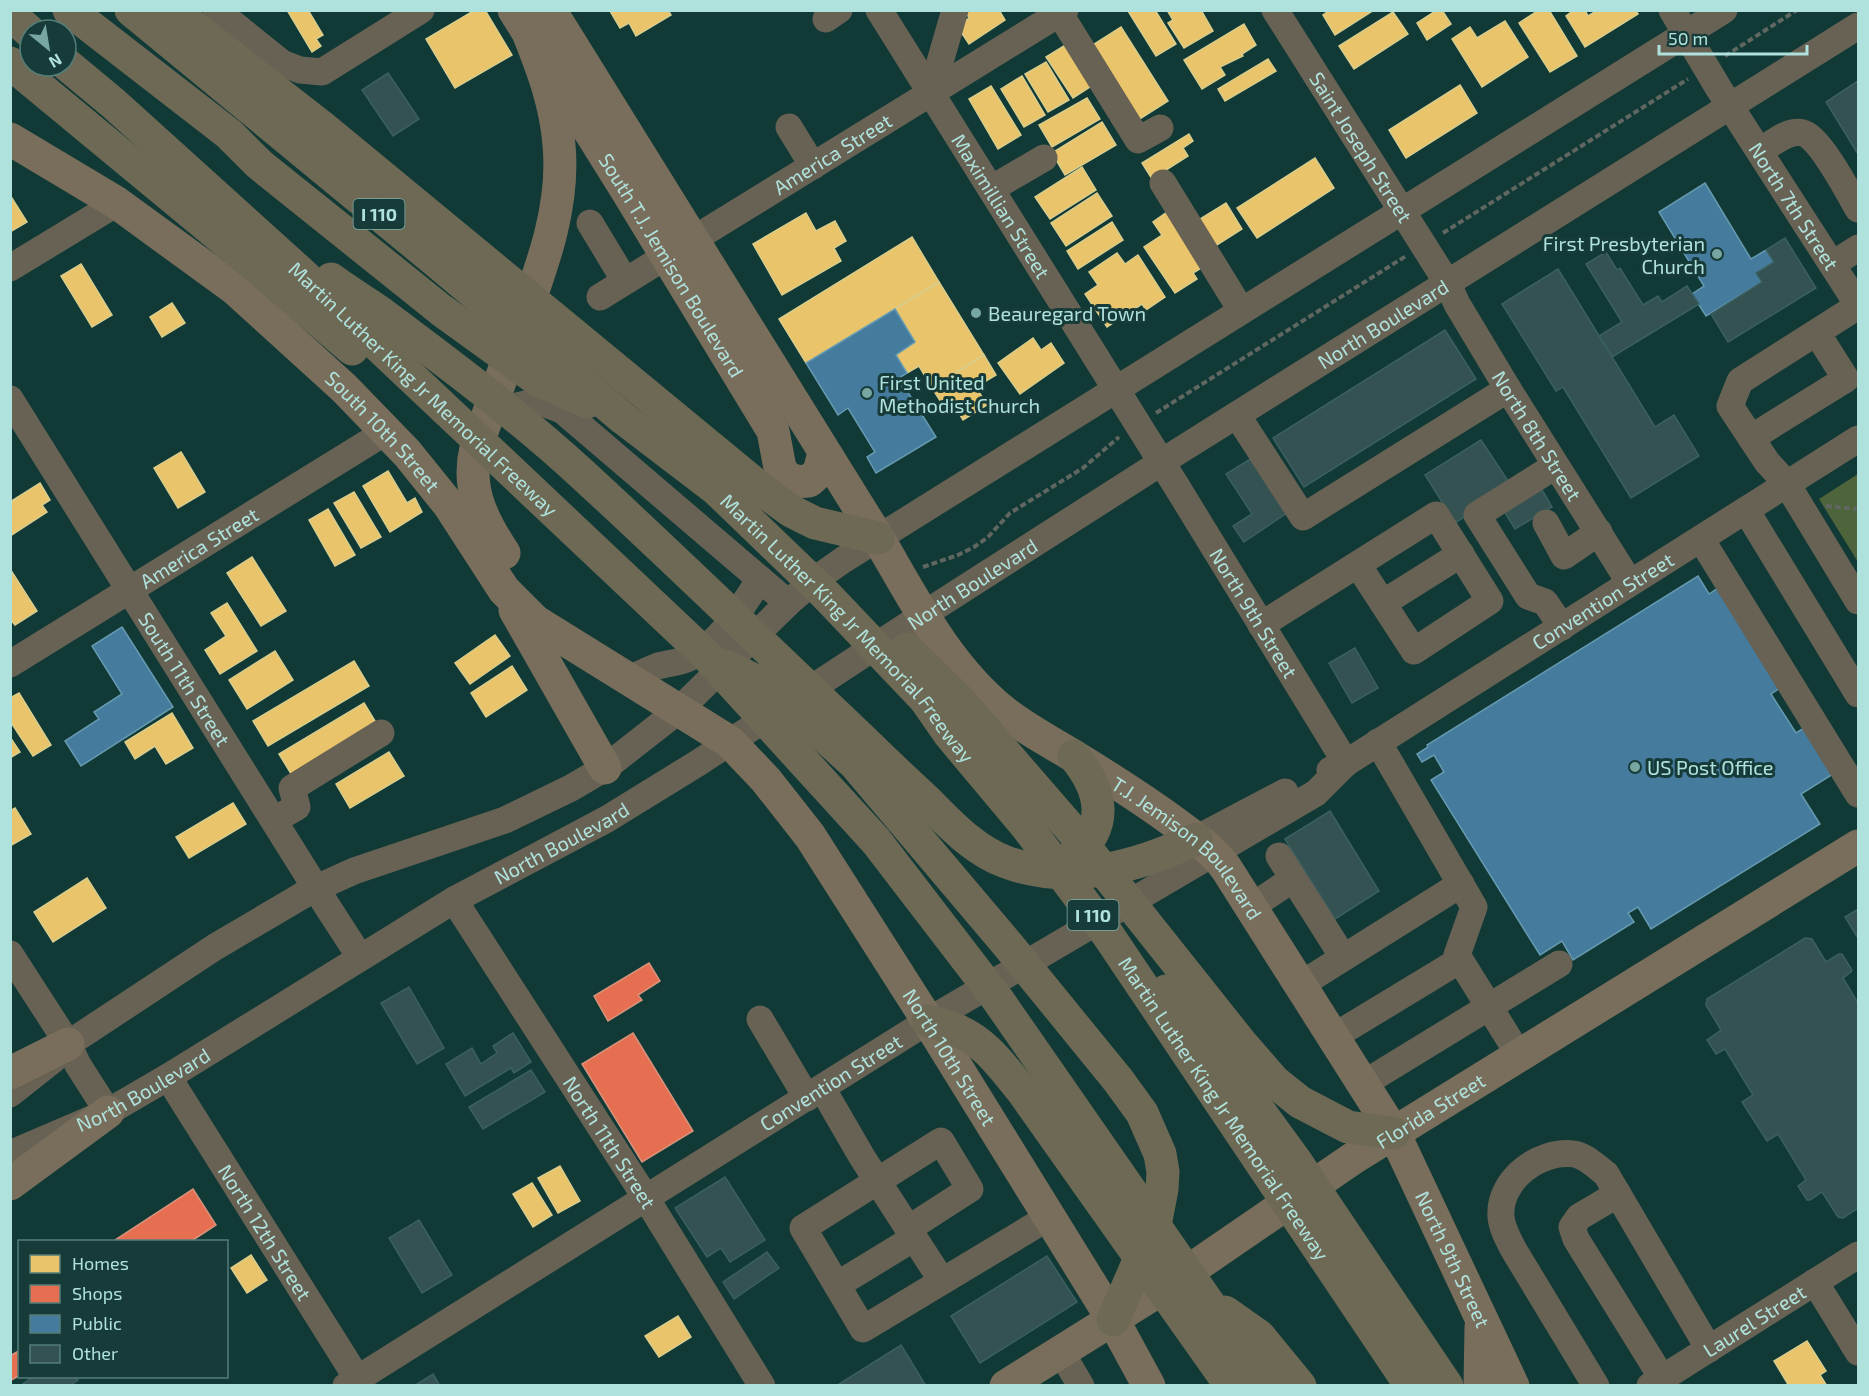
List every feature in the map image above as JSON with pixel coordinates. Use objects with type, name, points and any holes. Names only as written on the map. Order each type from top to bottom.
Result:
[{"type":"highway","points":[[69,10],[229,134],[267,171],[441,310],[538,380],[624,419]]},
{"type":"highway","name":"Martin Luther King Jr Memorial Freeway","points":[[131,10],[624,419],[717,490],[825,594],[925,699],[950,735],[1027,826],[1083,901],[1308,1230],[1411,1386]]},
{"type":"highway","points":[[172,10],[322,127],[790,511],[828,527],[878,538]]},
{"type":"highway","points":[[10,63],[253,264],[459,445],[532,492]]},
{"type":"highway","name":"Martin Luther King Jr Memorial Freeway","points":[[78,74],[326,296],[708,657],[876,841],[998,1000],[1266,1386]]},
{"type":"highway","points":[[219,200],[280,240],[380,313],[538,435],[608,498],[971,842],[993,857],[1024,868],[1074,873],[1116,868],[1174,849],[1205,846]]},
{"type":"highway","points":[[717,490],[808,554],[868,608],[959,700],[1077,837],[1241,1043],[1275,1082],[1300,1102],[1348,1127],[1394,1133]]},
{"type":"highway","points":[[708,657],[774,690],[855,764],[1008,945],[1118,1080],[1149,1125],[1160,1154],[1163,1172],[1156,1220],[1113,1320]]},
{"type":"highway","points":[[1039,870],[1062,863],[1078,852],[1093,832],[1097,820],[1095,788],[1074,756]]},
{"type":"highway","points":[[1083,901],[1193,1020],[1295,1160],[1447,1386]]},
{"type":"highway","points":[[928,1021],[957,1030],[971,1038],[1003,1067],[1231,1386]]},
{"type":"highway","points":[[1202,1295],[1259,1336],[1300,1386]]},
{"type":"main road","name":"South T.J. Jemison Boulevard","points":[[550,10],[878,538],[911,571],[924,615]]},
{"type":"main road","name":"South T.J. Jemison Boulevard","points":[[522,23],[772,431],[783,473],[791,480],[809,481],[819,472],[824,453]]},
{"type":"main road","points":[[522,23],[549,86],[560,147],[560,178],[542,268],[476,448],[472,464],[473,486],[488,525],[500,546],[543,601],[576,629],[581,651]]},
{"type":"main road","name":"South 10th Street","points":[[10,139],[117,203],[235,289],[344,388],[387,431],[438,490],[504,590],[535,621],[730,742]]},
{"type":"main road","points":[[438,490],[476,448]]},
{"type":"main road","points":[[504,590],[605,768]]},
{"type":"main road","name":"T.J. Jemison Boulevard","points":[[924,615],[961,669],[986,696],[1013,719],[1152,805],[1205,846],[1226,868],[1394,1133]]},
{"type":"main road","name":"North 10th Street","points":[[730,742],[766,780],[810,836],[928,1021],[1113,1320],[1149,1386]]},
{"type":"main road","name":"Florida Street","points":[[1006,1386],[1174,1281],[1355,1157],[1858,846]]},
{"type":"main road","points":[[10,1073],[68,1044]]},
{"type":"main road","points":[[10,1184],[108,1112]]},
{"type":"main road","name":"North 9th Street","points":[[1394,1133],[1513,1386]]},
{"type":"main road","points":[[1480,1316],[1482,1353],[1480,1386]]},
{"type":"street","points":[[216,10],[282,63],[300,70],[322,72],[421,10]]},
{"type":"street","name":"Maximillian Street","points":[[879,10],[1162,462]]},
{"type":"street","points":[[931,93],[955,10]]},
{"type":"street","name":"Saint Joseph Street","points":[[1275,10],[1448,284]]},
{"type":"street","name":"North 7th Street","points":[[1672,10],[1858,306]]},
{"type":"street","points":[[10,1094],[53,1060],[68,1044],[277,909],[316,888],[354,872],[505,820],[563,793],[605,768],[679,710],[788,603],[825,573],[1241,310],[1724,10]]},
{"type":"street","points":[[1062,12],[1138,140],[1160,128]]},
{"type":"street","name":"America Street","points":[[600,297],[1062,12]]},
{"type":"street","name":"North Boulevard","points":[[10,1154],[108,1112],[454,900],[607,819],[1162,462],[1858,26]]},
{"type":"street","points":[[789,127],[813,166]]},
{"type":"street","points":[[1760,151],[1790,134],[1804,133],[1816,141],[1858,209]]},
{"type":"street","points":[[991,189],[1044,158]]},
{"type":"street","points":[[1163,183],[1241,310]]},
{"type":"street","points":[[10,268],[117,203]]},
{"type":"street","points":[[590,223],[626,281]]},
{"type":"street","points":[[1833,264],[1858,248]]},
{"type":"street","name":"North 8th Street","points":[[1448,284],[1457,304],[1508,389],[1630,583]]},
{"type":"street","points":[[1858,306],[1740,381],[1730,406],[1767,462],[1787,484],[1858,601]]},
{"type":"street","points":[[1751,438],[1846,379],[1816,333]]},
{"type":"street","points":[[1237,415],[1303,517],[1508,389]]},
{"type":"street","name":"South 11th Street","points":[[10,399],[360,957]]},
{"type":"street","points":[[493,402],[508,408],[530,403],[543,403],[562,411],[788,603]]},
{"type":"street","name":"America Street","points":[[10,664],[387,431]]},
{"type":"street","name":"Convention Street","points":[[355,1383],[1307,780],[1346,763],[1858,439]]},
{"type":"street","name":"North 9th Street","points":[[1162,462],[1346,763]]},
{"type":"street","points":[[1555,466],[1477,515],[1528,596],[1545,602],[1562,627]]},
{"type":"street","points":[[1746,510],[1858,694]]},
{"type":"street","points":[[1261,625],[1436,515],[1490,601],[1414,651],[1358,565]]},
{"type":"street","points":[[1546,523],[1564,556],[1599,532]]},
{"type":"street","points":[[1701,539],[1858,794]]},
{"type":"street","points":[[1383,603],[1461,554]]},
{"type":"street","points":[[628,680],[660,666],[674,664],[705,648],[721,634],[760,579]]},
{"type":"street","points":[[274,820],[297,807],[292,788],[381,733]]},
{"type":"street","points":[[1378,742],[1474,907],[1457,955],[1519,1055]]},
{"type":"street","points":[[1279,856],[1343,957]]},
{"type":"street","points":[[1251,907],[1293,879]]},
{"type":"street","points":[[1300,985],[1461,884]]},
{"type":"street","name":"North 11th Street","points":[[454,900],[646,1198],[762,1386]]},
{"type":"street","points":[[10,954],[68,1044],[78,1065],[108,1112]]},
{"type":"street","points":[[1333,1037],[1460,960]]},
{"type":"street","points":[[1363,1084],[1559,964]]},
{"type":"street","points":[[760,1019],[877,1180],[942,1281]]},
{"type":"street","name":"North 12th Street","points":[[168,1077],[355,1383]]},
{"type":"street","points":[[837,1285],[911,1234],[970,1189],[941,1141],[803,1227],[837,1285],[863,1329],[1049,1217]]},
{"type":"street","points":[[1596,1386],[1515,1252],[1505,1233],[1501,1217],[1507,1189],[1524,1169],[1554,1154],[1576,1154],[1606,1174],[1709,1349]]},
{"type":"street","points":[[1618,1194],[1579,1217],[1572,1227],[1576,1239],[1656,1382]]},
{"type":"street","name":"Laurel Street","points":[[1656,1382],[1858,1255]]},
{"type":"street","points":[[1815,1282],[1858,1352]]},
{"type":"street","points":[[1061,1352],[1081,1386]]},
{"type":"path","points":[[1722,58],[1797,10]]},
{"type":"path","points":[[1447,231],[1690,77]]},
{"type":"path","points":[[1155,413],[1411,253]]},
{"type":"path","points":[[911,571],[975,547],[988,537],[1010,513],[1083,468],[1118,438]]},
{"type":"green space","points":[[1858,474],[1858,562],[1819,499]]},
{"type":"building: Homes","points":[[287,10],[308,10],[323,35],[316,39],[321,46],[312,52]]},
{"type":"building: Homes","points":[[475,10],[485,10],[512,55],[455,88],[426,39]]},
{"type":"building: Homes","points":[[668,10],[671,15],[636,36],[629,23],[620,28],[610,11]]},
{"type":"building: Homes","points":[[965,10],[999,10],[1005,20],[969,44],[957,26],[969,18]]},
{"type":"building: Homes","points":[[1155,10],[1176,44],[1156,56],[1128,11]]},
{"type":"building: Homes","points":[[1167,10],[1201,10],[1213,31],[1184,48],[1168,23],[1173,20]]},
{"type":"building: Homes","points":[[1330,10],[1374,10],[1335,35],[1323,15]]},
{"type":"building: Homes","points":[[1437,10],[1442,10],[1451,24],[1427,40],[1417,23]]},
{"type":"building: Homes","points":[[1539,10],[1549,10],[1577,56],[1550,72],[1519,23]]},
{"type":"building: Homes","points":[[1574,10],[1585,10],[1588,16],[1598,10],[1636,10],[1638,14],[1585,47],[1566,16]]},
{"type":"building: Homes","points":[[1393,12],[1408,34],[1354,69],[1339,46]]},
{"type":"building: Homes","points":[[1505,21],[1528,57],[1482,87],[1452,39],[1470,27],[1477,38]]},
{"type":"building: Homes","points":[[1244,24],[1256,45],[1242,54],[1243,56],[1220,67],[1225,75],[1202,89],[1184,60]]},
{"type":"building: Homes","points":[[1121,27],[1168,101],[1135,122],[1088,48]]},
{"type":"building: Homes","points":[[1067,44],[1093,85],[1073,98],[1046,57]]},
{"type":"building: Homes","points":[[1268,59],[1276,71],[1225,101],[1218,89]]},
{"type":"building: Homes","points":[[1046,62],[1069,100],[1048,112],[1025,74]]},
{"type":"building: Homes","points":[[1022,76],[1045,115],[1024,127],[1001,89]]},
{"type":"building: Homes","points":[[1460,85],[1477,113],[1406,158],[1389,130]]},
{"type":"building: Homes","points":[[991,86],[1021,135],[998,149],[969,99]]},
{"type":"building: Homes","points":[[1087,98],[1100,119],[1052,147],[1039,125]]},
{"type":"building: Homes","points":[[1102,122],[1116,145],[1065,175],[1052,153]]},
{"type":"building: Homes","points":[[1189,134],[1193,141],[1183,148],[1188,156],[1152,179],[1142,163]]},
{"type":"building: Homes","points":[[1315,158],[1334,188],[1257,238],[1237,208]]},
{"type":"building: Homes","points":[[1082,167],[1096,190],[1050,219],[1035,197]]},
{"type":"building: Homes","points":[[1097,193],[1112,216],[1066,246],[1051,223]]},
{"type":"building: Homes","points":[[10,195],[27,222],[10,232]]},
{"type":"building: Homes","points":[[1226,203],[1242,229],[1209,250],[1192,224]]},
{"type":"building: Homes","points":[[1167,212],[1203,267],[1193,273],[1197,279],[1175,293],[1144,247],[1162,235],[1153,222]]},
{"type":"building: Homes","points":[[806,213],[816,231],[835,221],[846,241],[834,248],[841,261],[782,295],[753,244]]},
{"type":"building: Homes","points":[[1112,222],[1123,240],[1078,269],[1067,251]]},
{"type":"building: Homes","points":[[912,237],[939,282],[806,363],[779,319]]},
{"type":"building: Homes","points":[[1117,253],[1125,264],[1138,255],[1165,297],[1146,310],[1142,304],[1107,327],[1085,294],[1098,285],[1089,272]]},
{"type":"building: Homes","points":[[81,264],[112,315],[92,327],[61,276]]},
{"type":"building: Homes","points":[[939,282],[984,355],[932,388],[919,366],[907,373],[896,355],[915,342],[895,309]]},
{"type":"building: Homes","points":[[172,303],[185,323],[162,337],[150,317]]},
{"type":"building: Homes","points":[[1033,338],[1041,350],[1051,343],[1064,363],[1020,394],[998,363]]},
{"type":"building: Homes","points":[[984,355],[996,375],[976,387],[987,405],[963,420],[954,405],[946,410],[932,388]]},
{"type":"building: Homes","points":[[181,452],[205,492],[178,508],[154,468]]},
{"type":"building: Homes","points":[[388,471],[407,503],[415,498],[422,512],[390,532],[363,486]]},
{"type":"building: Homes","points":[[40,483],[50,500],[42,505],[47,512],[10,536],[10,502]]},
{"type":"building: Homes","points":[[354,492],[381,537],[361,548],[334,503]]},
{"type":"building: Homes","points":[[328,509],[355,555],[335,566],[309,520]]},
{"type":"building: Homes","points":[[252,557],[286,611],[261,626],[227,573]]},
{"type":"building: Homes","points":[[12,572],[37,611],[15,625],[10,619]]},
{"type":"building: Homes","points":[[227,603],[257,651],[220,674],[205,650],[226,636],[211,613]]},
{"type":"building: Homes","points":[[495,635],[510,656],[470,684],[455,663]]},
{"type":"building: Homes","points":[[275,651],[293,680],[247,709],[229,680]]},
{"type":"building: Homes","points":[[354,661],[369,686],[268,746],[253,721]]},
{"type":"building: Homes","points":[[512,666],[527,690],[486,717],[471,693]]},
{"type":"building: Homes","points":[[19,693],[51,745],[33,756],[10,721],[10,698]]},
{"type":"building: Homes","points":[[364,703],[378,726],[293,777],[279,754]]},
{"type":"building: Homes","points":[[172,713],[193,748],[166,764],[155,746],[135,759],[125,742]]},
{"type":"building: Homes","points":[[10,737],[20,752],[10,758]]},
{"type":"building: Homes","points":[[389,752],[404,776],[350,808],[336,784]]},
{"type":"building: Homes","points":[[233,803],[246,824],[189,858],[176,837]]},
{"type":"building: Homes","points":[[15,808],[31,834],[10,846],[10,811]]},
{"type":"building: Homes","points":[[87,878],[106,908],[53,942],[34,912]]},
{"type":"building: Homes","points":[[560,1166],[580,1201],[558,1213],[538,1178]]},
{"type":"building: Homes","points":[[532,1183],[552,1215],[533,1227],[513,1194]]},
{"type":"building: Homes","points":[[251,1255],[267,1280],[247,1293],[231,1268]]},
{"type":"building: Homes","points":[[678,1316],[691,1337],[659,1357],[645,1336]]},
{"type":"building: Homes","points":[[1807,1341],[1826,1371],[1820,1375],[1827,1386],[1789,1386],[1774,1361]]},
{"type":"building: Shops","points":[[649,963],[660,981],[638,995],[642,1000],[608,1021],[594,996]]},
{"type":"building: Shops","points":[[633,1033],[693,1131],[642,1162],[582,1064]]},
{"type":"building: Shops","points":[[193,1189],[216,1225],[193,1240],[115,1240]]},
{"type":"building: Shops","points":[[18,1351],[18,1376],[10,1381],[10,1356]]},
{"type":"building: Public","name":"First Presbyterian Church","points":[[1705,183],[1751,259],[1766,250],[1774,262],[1756,273],[1762,282],[1706,316],[1692,294],[1704,286],[1659,212]]},
{"type":"building: Public","name":"First United Methodist Church","points":[[895,309],[915,342],[896,355],[907,373],[899,378],[936,437],[876,473],[867,457],[875,452],[848,408],[838,415],[806,363]]},
{"type":"building: Public","name":"US Post Office","points":[[1698,576],[1709,594],[1718,588],[1780,688],[1771,694],[1796,733],[1804,728],[1833,774],[1801,794],[1820,824],[1651,929],[1638,907],[1628,913],[1634,922],[1573,960],[1562,941],[1540,955],[1431,780],[1444,772],[1434,755],[1422,762],[1417,754],[1428,747],[1427,745]]},
{"type":"building: Public","points":[[122,627],[173,707],[81,766],[65,741],[99,719],[94,712],[122,694],[92,646]]},
{"type":"building: Other","points":[[388,73],[419,119],[393,136],[362,90]]},
{"type":"building: Other","points":[[1858,81],[1858,154],[1826,102]]},
{"type":"building: Other","points":[[1785,238],[1816,288],[1728,342],[1711,314],[1762,282],[1756,273],[1774,262],[1766,250]]},
{"type":"building: Other","points":[[1606,252],[1617,270],[1620,268],[1643,305],[1658,296],[1662,302],[1687,286],[1699,304],[1612,357],[1599,336],[1622,322],[1586,264]]},
{"type":"building: Other","points":[[1558,269],[1655,427],[1674,415],[1699,456],[1631,498],[1563,387],[1556,391],[1502,304]]},
{"type":"building: Other","points":[[1445,330],[1476,379],[1304,487],[1273,438]]},
{"type":"building: Other","points":[[1481,440],[1512,487],[1455,523],[1425,475]]},
{"type":"building: Other","points":[[1252,458],[1287,513],[1244,542],[1233,526],[1252,514],[1226,474]]},
{"type":"building: Other","points":[[1538,483],[1552,507],[1515,529],[1501,506]]},
{"type":"building: Other","points":[[1355,648],[1378,688],[1352,703],[1329,663]]},
{"type":"building: Other","points":[[1330,811],[1379,891],[1335,919],[1285,839]]},
{"type":"building: Other","points":[[1858,909],[1858,938],[1845,917]]},
{"type":"building: Other","points":[[1805,938],[1812,939],[1826,962],[1842,954],[1852,970],[1843,978],[1858,1003],[1858,1208],[1843,1218],[1838,1217],[1822,1192],[1807,1200],[1798,1186],[1806,1180],[1778,1134],[1767,1141],[1742,1102],[1753,1095],[1725,1049],[1716,1054],[1707,1040],[1721,1030],[1706,1005],[1707,999]]},
{"type":"building: Other","points":[[409,987],[444,1048],[417,1064],[381,1003]]},
{"type":"building: Other","points":[[513,1033],[531,1062],[514,1073],[511,1068],[465,1096],[446,1064],[472,1048],[481,1064],[497,1053],[493,1046]]},
{"type":"building: Other","points":[[531,1070],[545,1092],[483,1129],[469,1107]]},
{"type":"building: Other","points":[[725,1177],[765,1240],[730,1262],[721,1248],[707,1257],[675,1208]]},
{"type":"building: Other","points":[[419,1220],[452,1275],[422,1293],[389,1238]]},
{"type":"building: Other","points":[[767,1252],[779,1268],[734,1299],[723,1282]]},
{"type":"building: Other","points":[[1047,1256],[1077,1302],[980,1363],[951,1316]]},
{"type":"building: Other","points":[[901,1345],[926,1386],[836,1386]]},
{"type":"building: Other","points":[[433,1374],[440,1386],[414,1386]]},
{"type":"building: Other","points":[[31,1378],[76,1378],[78,1380],[69,1386],[20,1386]]},
{"type":"place","name":"First Presbyterian Church","points":[[1717,254]]},
{"type":"place","name":"Beauregard Town","points":[[976,313]]},
{"type":"place","name":"First United Methodist Church","points":[[867,393]]},
{"type":"place","name":"US Post Office","points":[[1635,767]]}]
